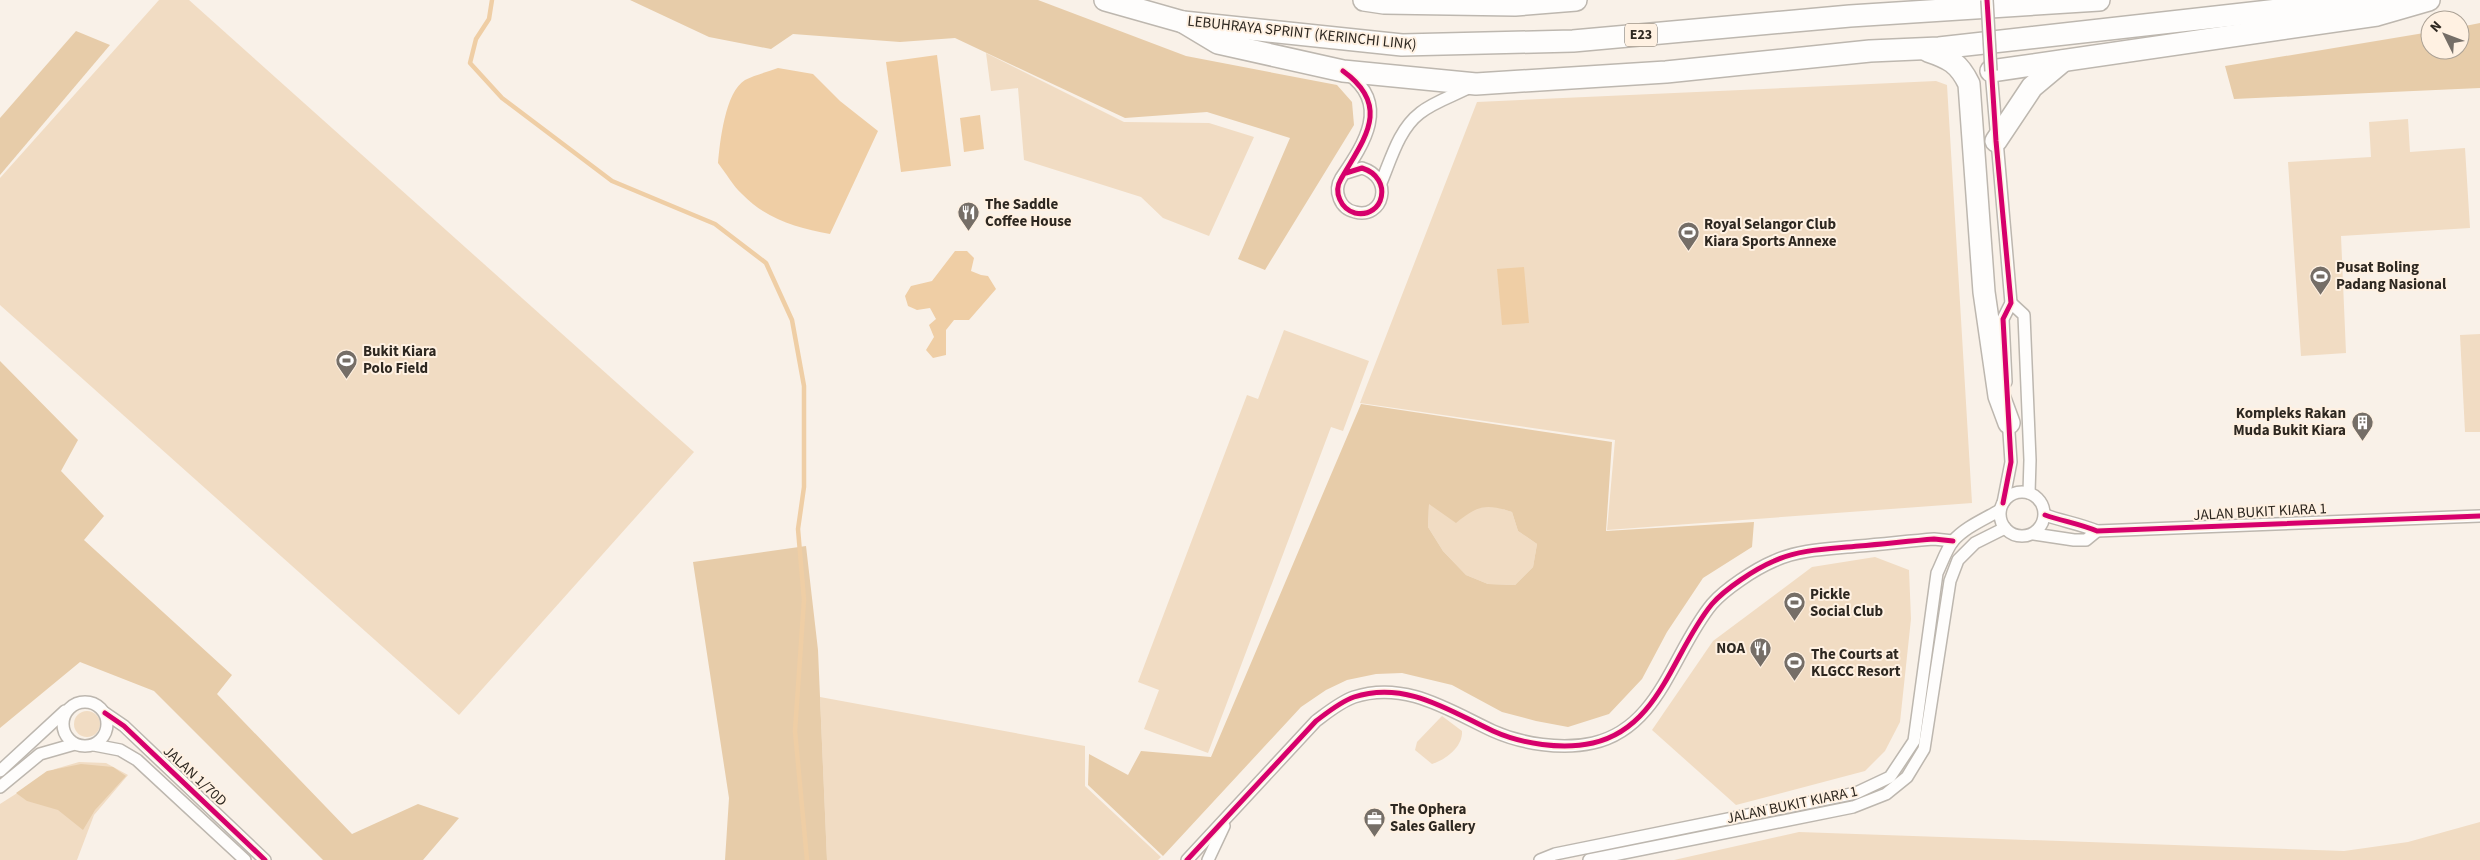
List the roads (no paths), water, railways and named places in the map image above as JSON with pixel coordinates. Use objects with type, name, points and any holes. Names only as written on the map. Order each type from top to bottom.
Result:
[{"type":"highway","name":"LEBUHRAYA SPRINT (KERINCHI LINK)","points":[[1105,0],[1183,22],[1402,45],[1573,41],[1850,16],[2099,0]]},
{"type":"highway","points":[[1364,0],[1384,3],[1515,5],[1576,0]]},
{"type":"highway","points":[[1183,22],[1218,43],[1343,71],[1476,84],[1666,72],[1870,50],[1922,49],[2358,1],[2395,0]]},
{"type":"highway","points":[[1991,71],[2377,15],[2429,0]]},
{"type":"highway","points":[[1922,49],[1945,56],[1961,68],[1969,84],[1984,292],[1999,396],[2009,422]]},
{"type":"highway","points":[[1996,141],[2032,87],[2063,62]]},
{"type":"street","points":[[1987,0],[1996,141],[2011,303],[2003,319],[2011,462],[2002,506],[2001,523],[2004,528],[2015,536],[2028,536],[2034,534],[2043,522],[2045,515],[2040,501],[2028,493],[2014,494],[2002,506]]},
{"type":"street","points":[[1343,71],[1357,81],[1367,99],[1371,118],[1369,132],[1346,173],[1341,178],[1338,193],[1343,205],[1354,212],[1366,212],[1376,206],[1382,195],[1381,183],[1377,176],[1362,168],[1346,173]]},
{"type":"street","points":[[1381,183],[1395,146],[1409,125],[1421,112],[1476,84]]},
{"type":"street","points":[[2011,303],[2024,315],[2030,460],[2028,493]]},
{"type":"street","name":"JALAN BUKIT KIARA 1","points":[[1540,860],[1555,854],[1856,793],[1890,778],[1914,741],[1937,574],[1953,541],[2002,506]]},
{"type":"street","name":"JALAN BUKIT KIARA 1","points":[[2045,515],[2072,524],[2082,525],[2096,531],[2480,516]]},
{"type":"street","name":"JALAN BUKIT KIARA 1","points":[[1589,860],[1853,807],[1886,794],[1906,777],[1924,749],[1950,581],[1958,560],[1974,543],[2004,528]]},
{"type":"street","name":"JALAN BUKIT KIARA 1","points":[[2034,534],[2086,540],[2096,531]]},
{"type":"street","points":[[1187,860],[1316,721],[1355,697],[1396,693],[1418,696],[1441,704],[1494,732],[1530,742],[1563,746],[1591,744],[1610,738],[1626,729],[1652,704],[1696,625],[1713,603],[1774,561],[1806,551],[1934,539],[1953,541]]},
{"type":"street","points":[[0,771],[76,703],[92,702],[105,713],[108,722],[106,731],[102,739],[94,745],[84,746],[75,744],[62,746],[40,754],[0,787]]},
{"type":"street","points":[[70,707],[63,721],[63,730],[68,739],[75,744]]},
{"type":"street","name":"JALAN 1/70D","points":[[105,713],[124,726],[265,860]]},
{"type":"street","name":"JALAN 1/70D","points":[[94,745],[120,750],[137,760],[244,860]]},
{"type":"street","points":[[1208,860],[1231,813]]},
{"type":"waterway","points":[[492,0],[489,19],[476,39],[470,63],[502,98],[612,181],[715,224],[766,263],[792,320],[804,386],[804,487],[798,529],[804,600],[795,731],[807,860]]},
{"type":"place","name":"The Saddle Coffee House","points":[[969,232]]},
{"type":"place","name":"Royal Selangor Club Kiara Sports Annexe","points":[[1688,252]]},
{"type":"place","name":"Pusat Boling Padang Nasional","points":[[2320,295]]},
{"type":"place","name":"Bukit Kiara Polo Field","points":[[347,379]]},
{"type":"place","name":"Kompleks Rakan Muda Bukit Kiara","points":[[2362,441]]},
{"type":"place","name":"Pickle Social Club","points":[[1794,622]]},
{"type":"place","name":"NOA","points":[[1761,667]]},
{"type":"place","name":"The Courts at KLGCC Resort","points":[[1795,682]]},
{"type":"place","name":"The Ophera Sales Gallery","points":[[1374,837]]}]
